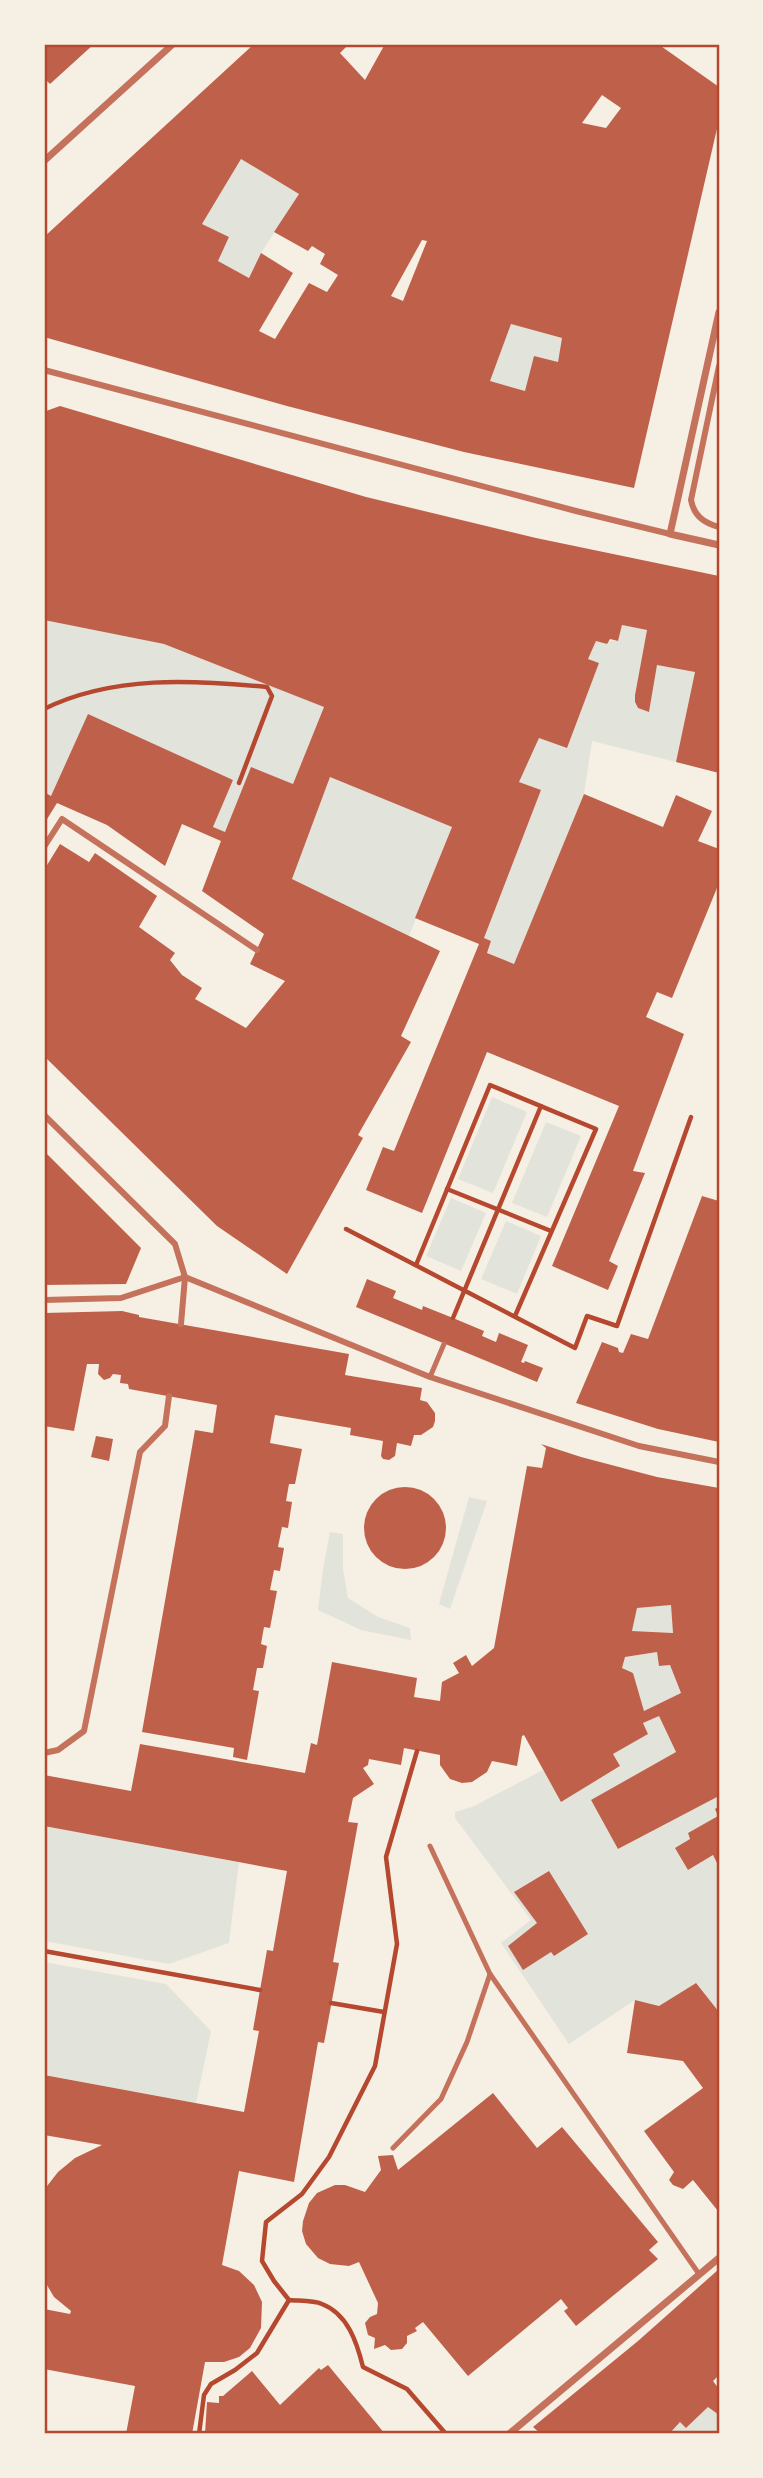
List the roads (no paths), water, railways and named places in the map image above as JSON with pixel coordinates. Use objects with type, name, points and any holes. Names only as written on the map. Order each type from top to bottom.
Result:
[{"type":"street","points":[[44,161],[173,44]]},
{"type":"street","points":[[670,534],[719,312]]},
{"type":"street","points":[[719,366],[691,500],[696,515],[719,527]]},
{"type":"street","points":[[44,370],[576,511],[719,545]]},
{"type":"street","points":[[44,847],[62,819],[257,950]]},
{"type":"street","points":[[44,1115],[175,1244],[185,1277],[181,1324]]},
{"type":"street","points":[[44,1300],[121,1298],[185,1277],[430,1377],[639,1446],[719,1462]]},
{"type":"street","points":[[44,1753],[58,1750],[84,1731],[140,1452],[165,1426],[169,1396]]},
{"type":"street","points":[[509,2434],[719,2258]]},
{"type":"lane","points":[[430,1377],[444,1343]]},
{"type":"lane","points":[[430,1846],[490,1974],[699,2274]]},
{"type":"lane","points":[[393,2148],[441,2099],[467,2042],[490,1974]]}]
